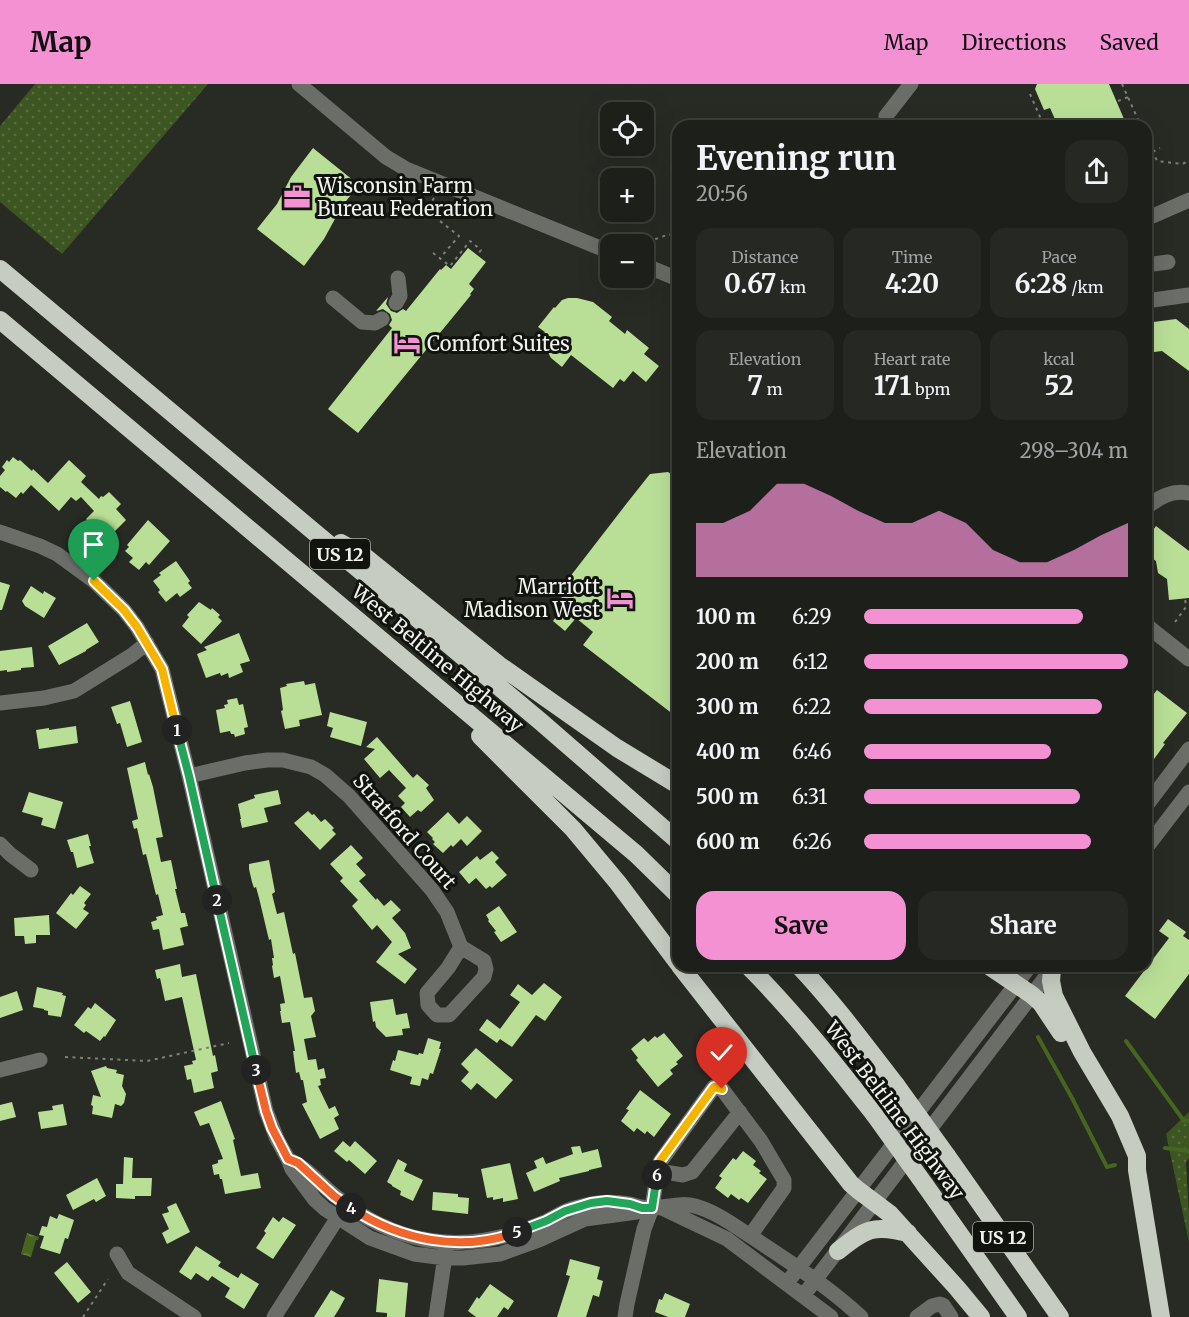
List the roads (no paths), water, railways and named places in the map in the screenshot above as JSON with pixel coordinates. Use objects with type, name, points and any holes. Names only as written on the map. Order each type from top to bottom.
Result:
[{"type":"highway","name":"West Beltline Highway","points":[[0,269],[540,721],[672,836]]},
{"type":"highway","name":"West Beltline Highway","points":[[0,320],[636,854],[672,890]]},
{"type":"highway","points":[[288,510],[364,556],[499,664],[617,748],[672,781]]},
{"type":"highway","points":[[380,638],[398,663],[485,741],[573,829],[672,955]]},
{"type":"highway","points":[[685,972],[851,1184],[890,1214],[981,1317]]},
{"type":"highway","name":"West Beltline Highway","points":[[754,972],[820,1047],[874,1114],[1018,1317]]},
{"type":"highway","name":"West Beltline Highway","points":[[805,972],[896,1085],[1060,1317]]},
{"type":"highway","points":[[998,972],[1032,995],[1046,1011],[1105,1102],[1129,1160],[1137,1170]]},
{"type":"highway","points":[[1053,972],[1051,981],[1054,996],[1082,1052],[1120,1116],[1137,1156],[1137,1170],[1161,1317]]},
{"type":"highway","points":[[838,1251],[858,1236],[872,1230],[887,1228],[908,1233]]},
{"type":"street","points":[[299,84],[386,157],[406,169],[600,248]]},
{"type":"street","points":[[886,116],[911,84]]},
{"type":"street","points":[[1152,216],[1189,200]]},
{"type":"street","points":[[1152,264],[1168,262]]},
{"type":"street","points":[[654,269],[672,277]]},
{"type":"street","points":[[396,303],[400,296],[398,278]]},
{"type":"street","points":[[1152,300],[1189,295]]},
{"type":"street","points":[[333,298],[362,322],[375,322],[382,319]]},
{"type":"street","points":[[1152,503],[1171,494],[1189,493]]},
{"type":"street","points":[[0,532],[40,546],[77,567],[124,610],[162,669],[266,1111],[288,1159],[298,1163],[324,1187],[342,1211],[446,1250],[510,1234],[546,1221],[565,1211],[591,1203],[607,1201],[652,1208],[727,1239],[831,1317]]},
{"type":"street","points":[[1152,630],[1189,659]]},
{"type":"street","points":[[0,703],[44,698],[74,691],[147,643]]},
{"type":"street","points":[[1152,798],[1189,750]]},
{"type":"street","name":"Stratford Court","points":[[189,776],[267,760],[283,760],[311,767],[325,775],[349,796],[432,890],[447,912],[461,947]]},
{"type":"street","points":[[1152,840],[1189,792]]},
{"type":"street","points":[[0,844],[31,870]]},
{"type":"street","points":[[461,947],[484,960],[486,969],[484,977],[449,1015],[437,1015],[428,1005],[427,993],[448,968],[461,947]]},
{"type":"street","points":[[787,1284],[1024,972]]},
{"type":"street","points":[[803,1296],[1051,972]]},
{"type":"street","points":[[0,1070],[40,1060]]},
{"type":"street","points":[[625,1317],[644,1229],[652,1208],[660,1161],[714,1087],[722,1089],[740,1112],[761,1140],[784,1180],[784,1188],[750,1236]]},
{"type":"street","points":[[658,1171],[692,1173],[740,1112]]},
{"type":"street","points":[[652,1208],[679,1204],[694,1206],[722,1218],[799,1268],[861,1317]]},
{"type":"street","points":[[274,1317],[342,1211]]},
{"type":"street","points":[[436,1317],[446,1250]]},
{"type":"street","points":[[117,1254],[128,1273],[194,1317]]},
{"type":"street","points":[[917,1317],[932,1306],[940,1304],[951,1317]]},
{"type":"water","points":[[27,1233],[39,1237],[31,1257],[21,1254]]},
{"type":"waterway","points":[[1038,1037],[1107,1167],[1115,1165]]},
{"type":"waterway","points":[[1126,1041],[1184,1121],[1189,1121]]},
{"type":"waterway","points":[[1165,1148],[1189,1151]]},
{"type":"place","name":"Wisconsin Farm Bureau Federation","points":[[297,197]]},
{"type":"place","name":"Comfort Suites","points":[[407,343]]},
{"type":"place","name":"Marriott Madison West","points":[[620,598]]}]
